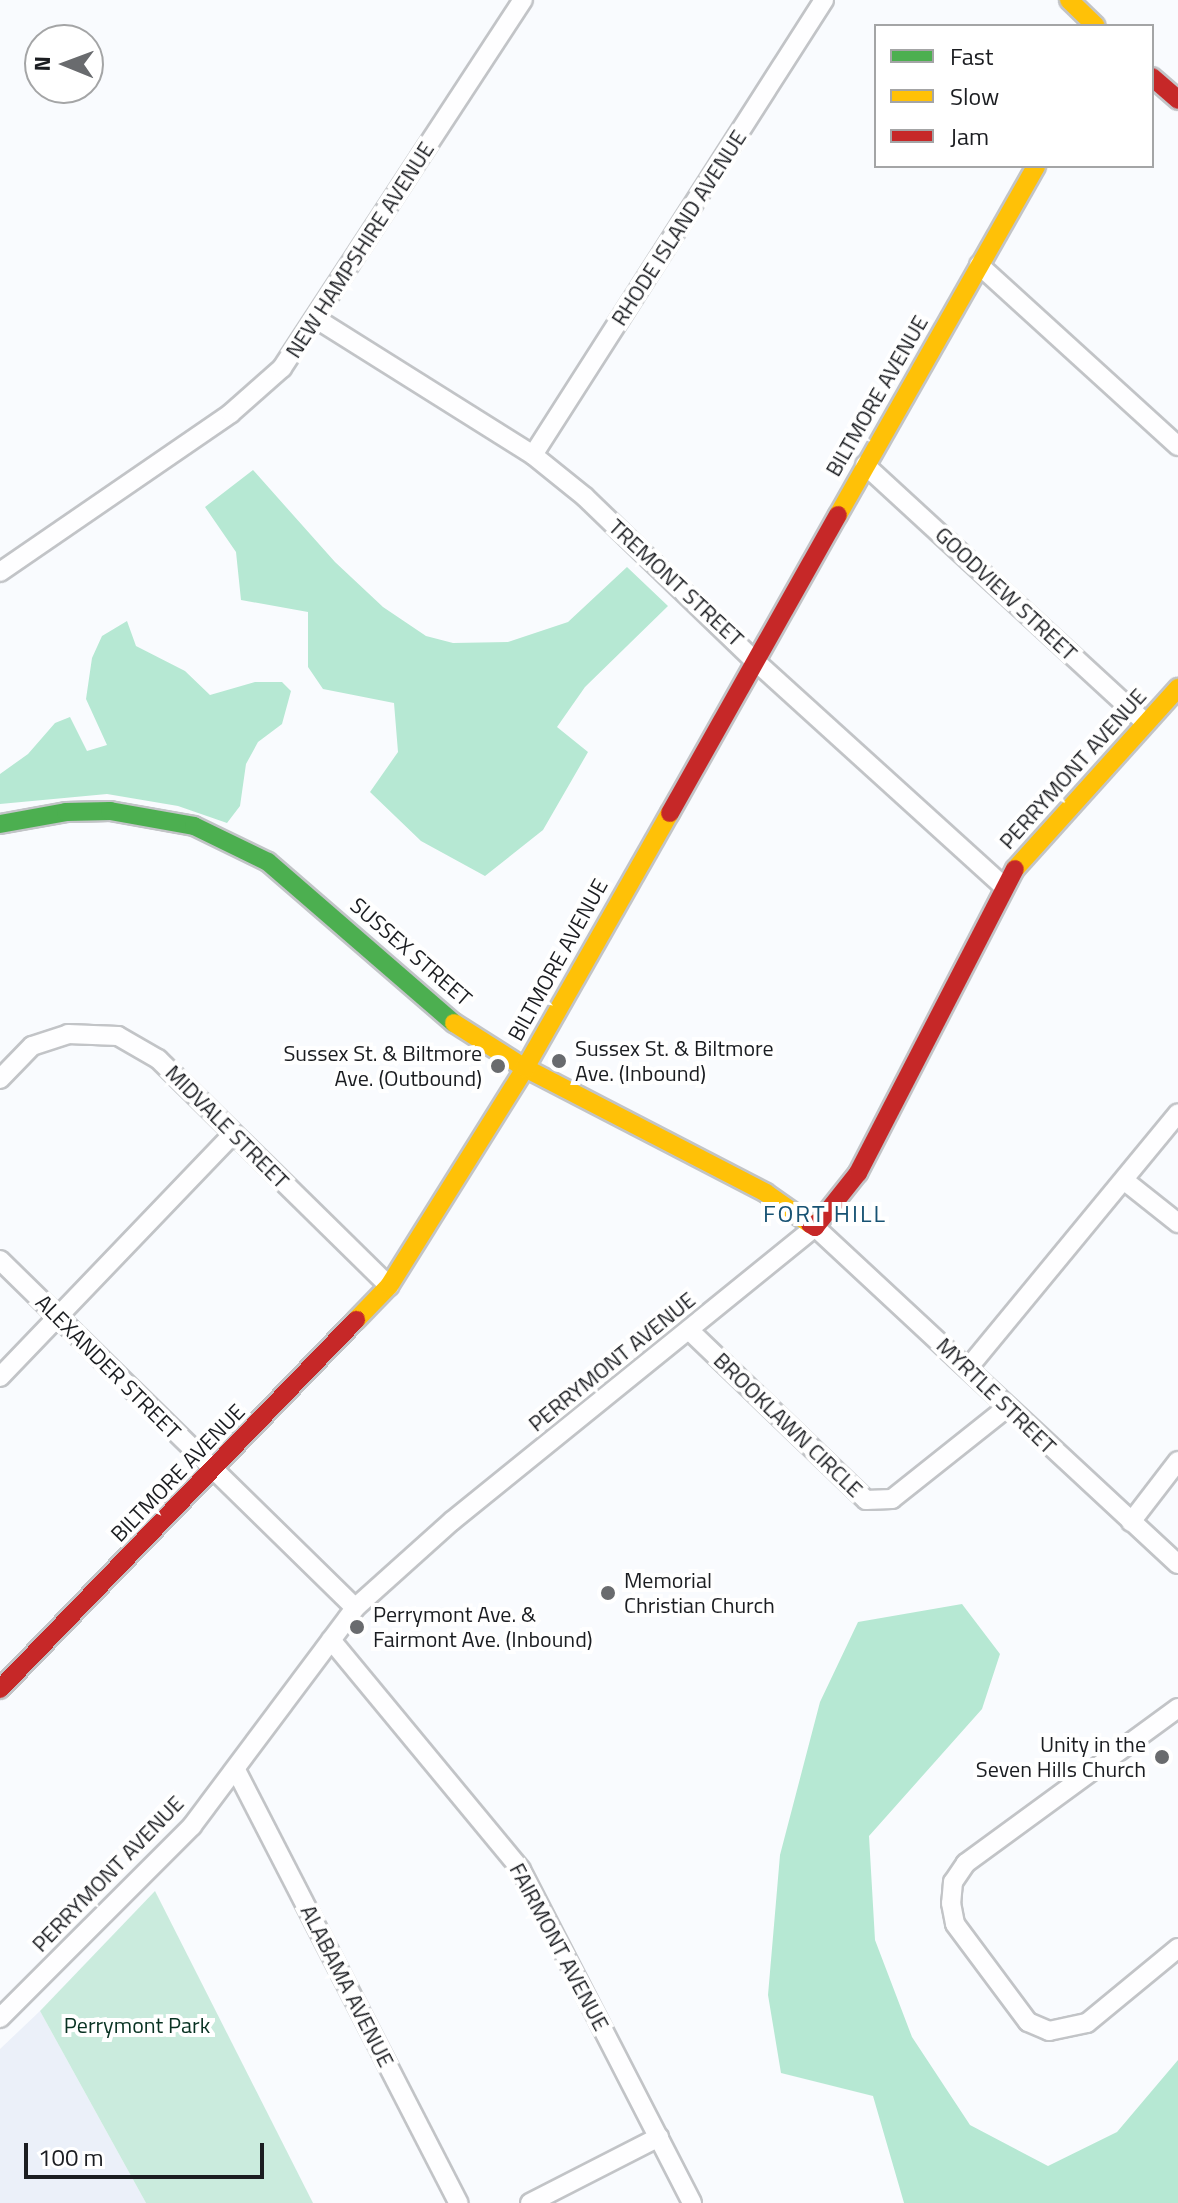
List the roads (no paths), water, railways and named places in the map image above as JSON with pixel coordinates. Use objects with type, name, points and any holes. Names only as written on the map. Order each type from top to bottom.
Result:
[{"type":"street","name":"NEW HAMPSHIRE AVENUE","points":[[0,572],[231,413],[282,368],[318,320],[523,0]]},
{"type":"street","name":"RHODE ISLAND AVENUE","points":[[533,455],[824,0]]},
{"type":"street","points":[[1069,0],[1094,24]]},
{"type":"street","points":[[1154,79],[1178,100]]},
{"type":"street","name":"BILTMORE AVENUE","points":[[0,1689],[213,1472],[389,1286],[525,1068],[1035,168]]},
{"type":"street","points":[[979,265],[1178,446]]},
{"type":"street","name":"TREMONT STREET","points":[[318,320],[533,455],[585,497],[754,660],[1003,886]]},
{"type":"street","name":"GOODVIEW STREET","points":[[865,465],[1146,723]]},
{"type":"street","name":"PERRYMONT AVENUE","points":[[0,2018],[192,1826],[355,1608],[452,1521],[815,1227],[858,1173],[1003,886],[1033,844],[1178,688]]},
{"type":"street","name":"SUSSEX STREET","points":[[0,824],[66,812],[110,811],[194,826],[268,862],[433,1009],[525,1068],[766,1193],[815,1227]]},
{"type":"street","name":"MIDVALE STREET","points":[[0,1079],[32,1046],[68,1034],[118,1036],[158,1059],[389,1286]]},
{"type":"street","points":[[968,1368],[1178,1113]]},
{"type":"street","points":[[0,1377],[233,1134]]},
{"type":"street","points":[[1125,1181],[1178,1223]]},
{"type":"street","name":"MYRTLE STREET","points":[[815,1227],[968,1368],[1005,1409],[1178,1563]]},
{"type":"street","name":"ALEXANDER STREET","points":[[0,1260],[355,1608]]},
{"type":"street","name":"BROOKLAWN CIRCLE","points":[[690,1331],[866,1500],[892,1499],[1005,1409]]},
{"type":"street","points":[[1131,1522],[1178,1461]]},
{"type":"street","name":"FAIRMONT AVENUE","points":[[331,1640],[521,1870],[692,2203]]},
{"type":"street","points":[[1178,1708],[966,1863],[953,1882],[951,1903],[955,1924],[1028,2022],[1049,2031],[1087,2023],[1178,1948]]},
{"type":"street","name":"ALABAMA AVENUE","points":[[236,1770],[459,2203]]},
{"type":"street","points":[[530,2203],[659,2137]]},
{"type":"place","name":"Sussex St. & Biltmore Ave. (Inbound)","points":[[559,1061]]},
{"type":"place","name":"Sussex St. & Biltmore Ave. (Outbound)","points":[[498,1066]]},
{"type":"place","name":"Memorial Christian Church","points":[[608,1593]]},
{"type":"place","name":"Perrymont Ave. & Fairmont Ave. (Inbound)","points":[[357,1627]]},
{"type":"place","name":"Unity in the Seven Hills Church","points":[[1162,1757]]},
{"type":"district","name":"FORT HILL","points":[[825,1214]]},
{"type":"park label","name":"Perrymont Park","points":[[137,2026]]}]
